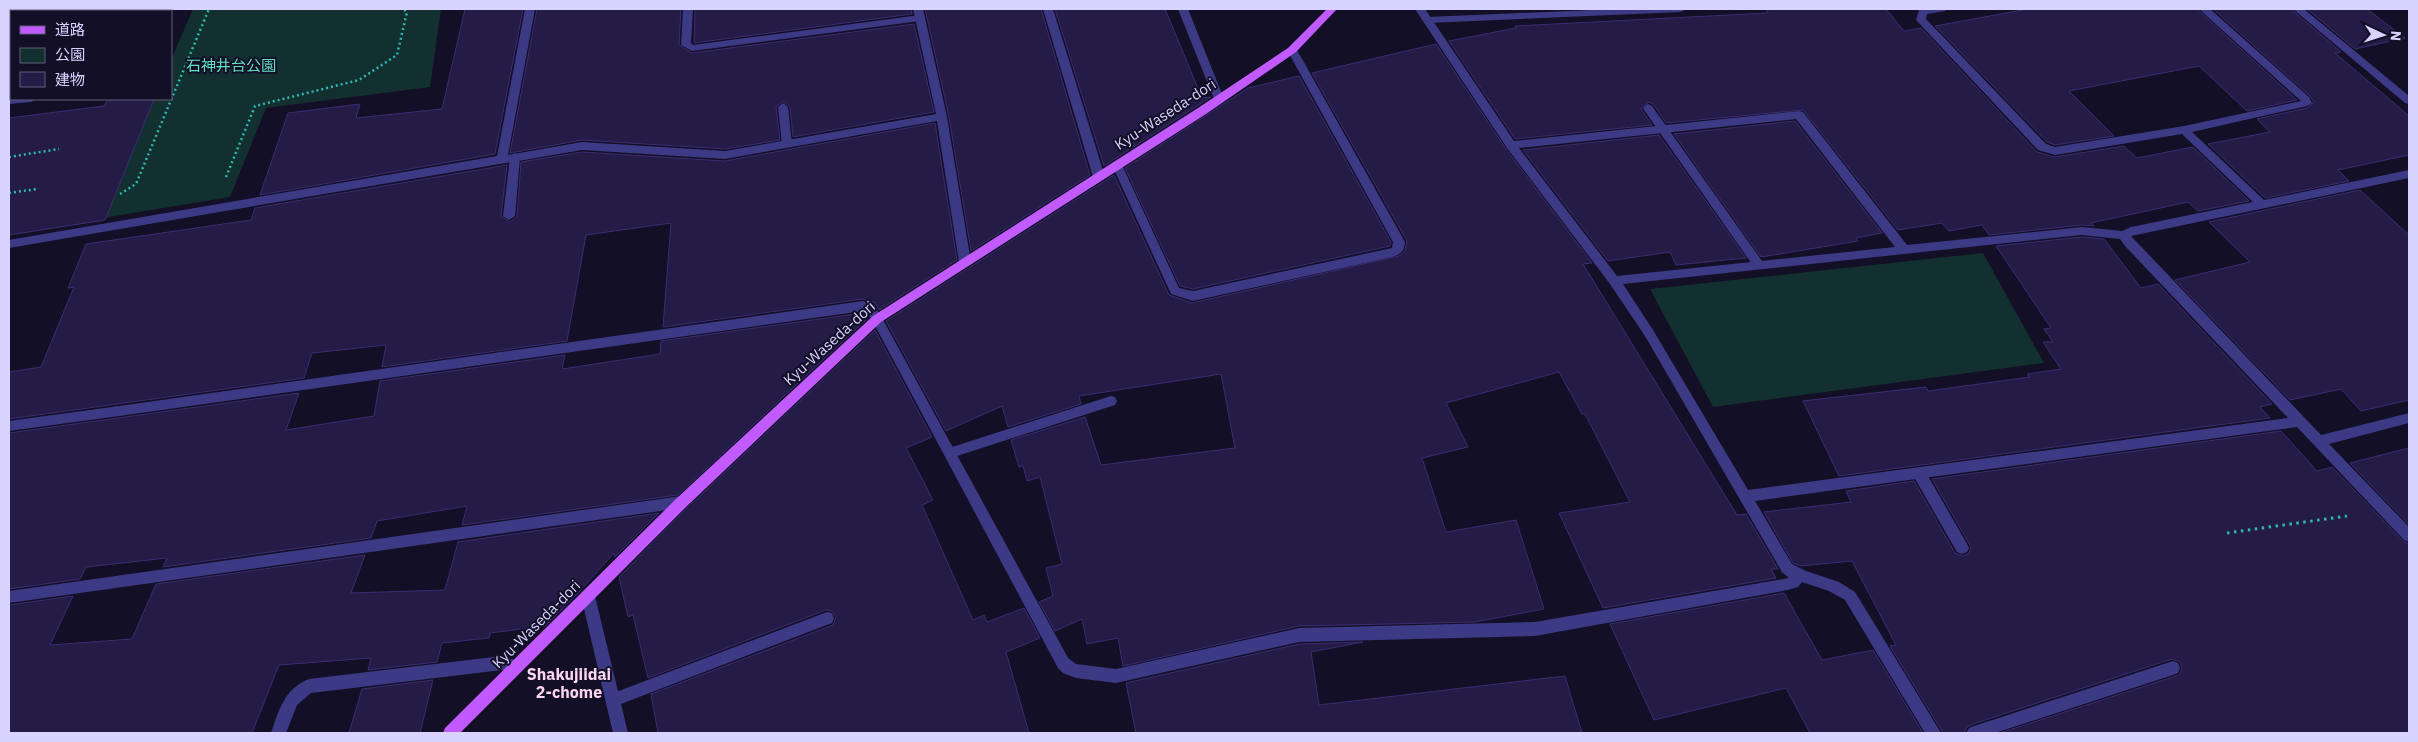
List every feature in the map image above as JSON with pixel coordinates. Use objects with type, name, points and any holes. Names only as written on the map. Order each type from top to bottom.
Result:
[{"type":"main road","name":"Kyu-Waseda-dori","points":[[450,733],[682,502],[877,319],[1118,165],[1292,50],[1332,9]]},
{"type":"street","points":[[502,159],[530,9]]},
{"type":"street","points":[[688,9],[686,45],[692,48],[919,14],[942,117],[965,262]]},
{"type":"street","points":[[1048,9],[1099,177]]},
{"type":"street","points":[[1183,9],[1219,99]]},
{"type":"street","points":[[1420,9],[1511,145],[1614,281],[1649,333],[1787,568],[1798,576],[1836,585],[1850,596],[1934,733]]},
{"type":"street","points":[[1427,20],[1681,9]]},
{"type":"street","points":[[1942,9],[1922,12],[1921,20],[2042,147],[2055,151],[2184,130],[2307,104],[2305,99],[2204,9]]},
{"type":"street","points":[[2298,9],[2409,101]]},
{"type":"street","points":[[1118,165],[1175,291],[1182,294],[1193,296],[1392,253],[1398,250],[1399,242],[1292,50]]},
{"type":"street","points":[[9,102],[24,100]]},
{"type":"street","points":[[783,107],[787,144]]},
{"type":"street","points":[[1648,108],[1758,264]]},
{"type":"street","points":[[1511,145],[1799,115],[1904,250]]},
{"type":"street","points":[[9,244],[104,226],[582,146],[725,155],[942,117]]},
{"type":"street","points":[[2184,130],[2263,204]]},
{"type":"street","points":[[509,216],[515,157]]},
{"type":"street","points":[[1614,281],[1758,264],[2093,230],[2124,235],[2131,231],[2409,174]]},
{"type":"street","points":[[2124,235],[2129,244],[2409,536]]},
{"type":"street","points":[[9,426],[852,307],[870,308],[1063,663],[1068,668],[1076,671],[1116,676],[1298,635],[1535,629],[1793,583],[1798,576]]},
{"type":"street","points":[[951,454],[1112,401]]},
{"type":"street","points":[[2318,441],[2409,418]]},
{"type":"street","points":[[1746,496],[2300,422]]},
{"type":"street","points":[[1920,473],[1962,548]]},
{"type":"street","points":[[9,597],[682,502]]},
{"type":"street","points":[[588,596],[622,733]]},
{"type":"street","points":[[614,700],[827,618]]},
{"type":"street","points":[[279,733],[291,699],[297,691],[309,686],[502,663],[516,667]]},
{"type":"street","points":[[1974,733],[2173,668]]},
{"type":"path","points":[[172,98],[209,9]]},
{"type":"path","points":[[213,208],[255,106],[359,80],[397,55],[407,12],[402,9]]},
{"type":"path","points":[[104,226],[118,196],[136,184],[171,100]]},
{"type":"path","points":[[9,157],[58,149]]},
{"type":"path","points":[[9,193],[37,188]]},
{"type":"path","points":[[2227,533],[2384,510]]},
{"type":"green space","name":"石神井台公園","points":[[193,9],[441,9],[430,87],[266,108],[230,197],[103,218],[154,100],[172,100],[172,58]]},
{"type":"green space","points":[[1983,253],[2044,363],[1713,407],[1650,289]]},
{"type":"building","points":[[465,9],[523,9],[495,154],[260,195],[288,113],[360,104],[356,118],[442,109]]},
{"type":"building","points":[[537,9],[681,9],[679,45],[692,53],[914,24],[934,112],[793,137],[790,107],[783,101],[776,107],[780,140],[725,149],[582,140],[510,153]]},
{"type":"building","points":[[695,9],[911,9],[912,14],[694,43]]},
{"type":"building","points":[[925,9],[1041,9],[1090,175],[971,251],[949,117]]},
{"type":"building","points":[[1055,9],[1165,9],[1202,98],[1211,97],[1104,166]]},
{"type":"building","points":[[1766,9],[1886,9],[1904,31],[1921,28],[2037,152],[2055,157],[2124,146],[2137,158],[2193,147],[2249,201],[2198,211],[2188,202],[2091,223],[2094,226],[2082,225],[1989,235],[1982,225],[1949,231],[1942,223],[1898,230],[1803,110],[1666,123],[1654,105],[1649,102],[1641,109],[1652,125],[1515,139],[1449,41],[1516,28],[1515,26],[1768,13]]},
{"type":"building","points":[[2028,9],[2197,9],[2297,100],[2247,111],[2199,66],[2069,91],[2114,136],[2055,145],[2047,142],[1935,26]]},
{"type":"building","points":[[2213,9],[2291,9],[2341,52],[2335,53],[2409,116],[2409,155],[2338,170],[2349,181],[2265,198],[2208,144],[2270,132],[2257,119],[2307,108],[2314,102],[2310,96]]},
{"type":"building","points":[[2307,9],[2367,9],[2405,38],[2355,49]]},
{"type":"building","points":[[1436,44],[1506,149],[1592,263],[1583,264],[1737,515],[1746,514],[1778,569],[1771,569],[1776,578],[1603,608],[1559,513],[1630,502],[1585,414],[1582,414],[1559,372],[1446,403],[1468,447],[1422,458],[1446,532],[1516,520],[1544,609],[1475,622],[1299,626],[1123,666],[1118,638],[1087,644],[1082,619],[1055,631],[1039,602],[1053,596],[1046,568],[1062,564],[1040,477],[1027,481],[1023,466],[1019,467],[1011,440],[1085,417],[1101,465],[1235,448],[1221,374],[1079,396],[1081,404],[1008,427],[1002,406],[946,431],[886,321],[1114,175],[1169,295],[1192,303],[1399,256],[1405,251],[1407,241],[1312,73]]},
{"type":"building","points":[[1299,76],[1391,242],[1390,246],[1193,289],[1180,286],[1125,168],[1248,88]]},
{"type":"building","points":[[107,100],[154,100],[105,220],[9,235],[9,118],[104,106]]},
{"type":"building","points":[[1795,121],[1882,233],[1856,238],[1858,241],[1761,257],[1674,134]]},
{"type":"building","points":[[935,123],[957,260],[879,310],[875,303],[863,299],[663,327],[671,223],[586,235],[567,341],[382,367],[386,345],[312,353],[304,378],[9,419],[9,372],[41,367],[74,287],[68,288],[86,244],[251,220],[255,208],[507,165],[501,216],[510,222],[517,216],[521,162],[582,152],[725,161]]},
{"type":"building","points":[[1659,135],[1746,258],[1676,265],[1670,252],[1608,261],[1523,150]]},
{"type":"building","points":[[2360,190],[2409,235],[2409,400],[2361,411],[2341,389],[2290,400],[2175,280],[2250,262],[2209,222]]},
{"type":"building","points":[[2082,237],[2104,239],[2141,288],[2158,284],[2272,404],[2260,407],[2270,418],[1839,476],[1803,401],[1926,387],[1928,391],[2030,377],[2027,374],[2061,369],[2043,342],[2053,342],[2044,329],[2051,328],[1996,246]]},
{"type":"building","points":[[863,313],[868,318],[678,495],[462,525],[467,506],[377,521],[371,538],[163,567],[167,558],[86,567],[80,579],[9,589],[9,433],[299,393],[286,430],[374,416],[380,381],[565,355],[562,369],[660,354],[661,341]]},
{"type":"building","points":[[875,330],[932,437],[906,448],[933,500],[922,505],[973,620],[984,615],[987,622],[1024,608],[1040,638],[1006,652],[1029,733],[658,733],[651,694],[833,625],[836,617],[832,611],[826,610],[648,678],[633,615],[628,617],[619,577],[688,507]]},
{"type":"building","points":[[2281,431],[2317,471],[2332,467],[2403,541],[2409,544],[2409,733],[2000,733],[2179,675],[2182,669],[2180,662],[2172,659],[1973,724],[1967,727],[1964,733],[1943,733],[1890,646],[1896,645],[1852,561],[1801,566],[1793,563],[1764,512],[1851,502],[1846,491],[1914,481],[1955,553],[1963,556],[1969,553],[1971,547],[1932,479]]},
{"type":"building","points":[[2409,448],[2409,525],[2350,463]]},
{"type":"building","points":[[659,513],[615,557],[614,553],[545,626],[490,633],[489,638],[442,643],[437,662],[368,670],[371,658],[279,665],[252,733],[9,733],[9,605],[73,596],[50,645],[132,639],[156,584],[365,555],[351,593],[445,590],[458,542]]},
{"type":"building","points":[[1784,593],[1822,660],[1873,650],[1923,733],[1810,733],[1786,688],[1654,720],[1610,624]]},
{"type":"building","points":[[1363,642],[1311,652],[1319,705],[1565,676],[1582,733],[1136,733],[1126,683],[1299,644]]},
{"type":"building","points":[[433,680],[420,733],[349,733],[362,689]]},
{"type":"district","name":"Shakujiidai 2-chome","points":[[569,683]]}]
